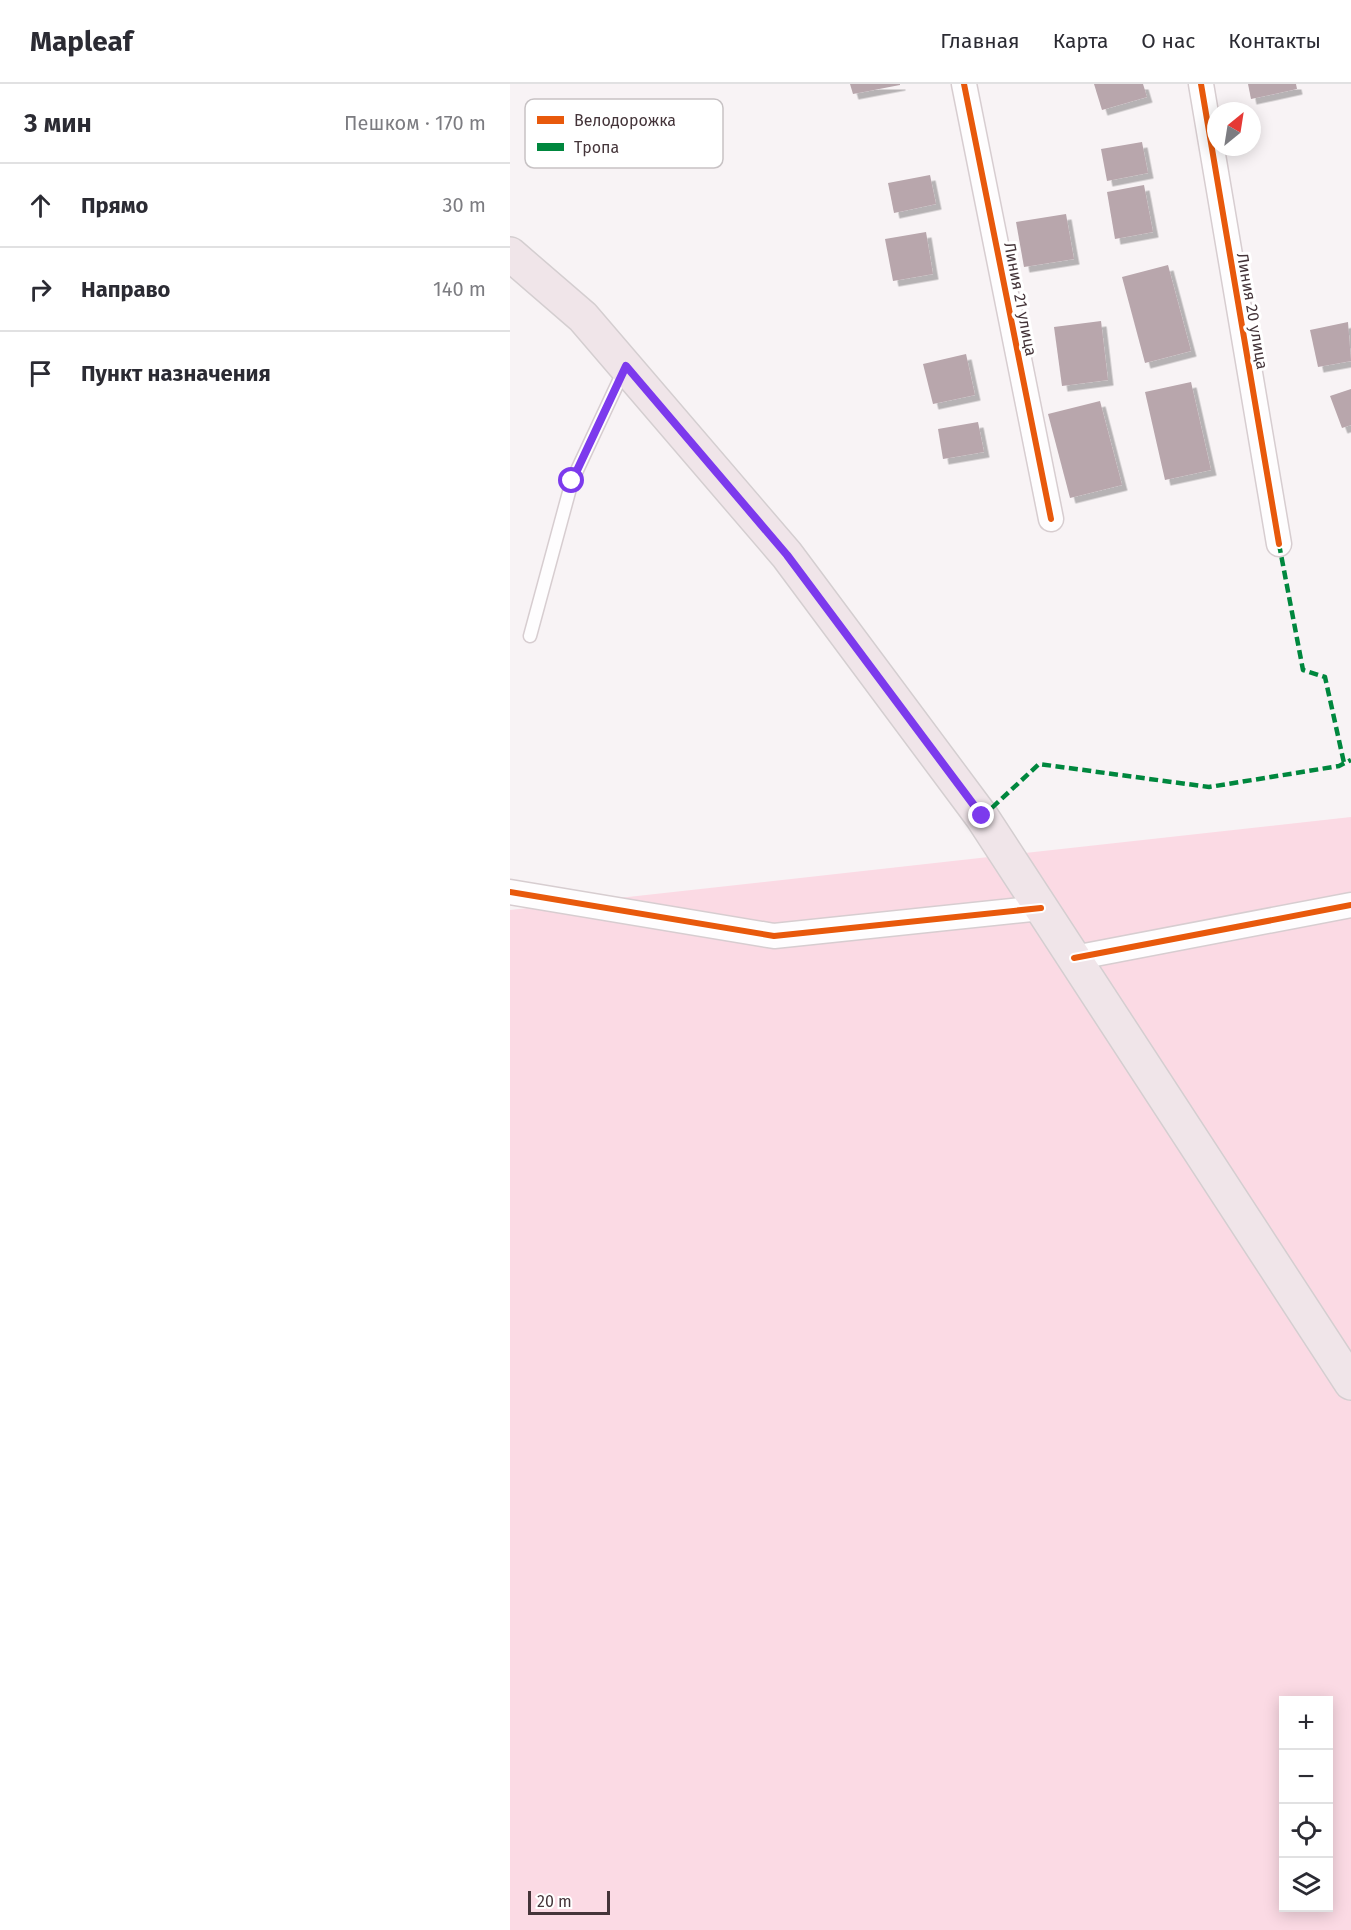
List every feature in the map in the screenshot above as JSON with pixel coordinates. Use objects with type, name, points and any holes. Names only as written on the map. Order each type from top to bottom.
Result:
[{"type":"main road","points":[[510,254],[583,316],[787,555],[982,816],[1351,1383]]},
{"type":"street","name":"Линия 21 улица","points":[[964,84],[1052,519]]},
{"type":"street","name":"Линия 20 улица","points":[[1201,84],[1279,544]]},
{"type":"street","points":[[510,892],[774,936],[1041,908]]},
{"type":"street","points":[[1074,958],[1351,904]]},
{"type":"lane","points":[[530,636],[572,481],[626,366]]},
{"type":"shaded area","points":[[1351,817],[1351,1930],[510,1930],[510,910]]},
{"type":"building","points":[[850,84],[900,84],[900,85],[853,94]]},
{"type":"building","points":[[1094,84],[1143,84],[1147,97],[1102,110]]},
{"type":"building","points":[[1248,84],[1296,84],[1297,89],[1251,99]]},
{"type":"building","points":[[1142,142],[1148,173],[1107,181],[1101,149]]},
{"type":"building","points":[[930,175],[936,204],[894,213],[888,183]]},
{"type":"building","points":[[1144,185],[1153,232],[1115,239],[1107,192]]},
{"type":"building","points":[[1066,214],[1074,259],[1024,267],[1016,222]]},
{"type":"building","points":[[926,232],[933,274],[893,281],[885,239]]},
{"type":"building","points":[[1168,265],[1191,351],[1145,363],[1122,277]]},
{"type":"building","points":[[1101,321],[1108,380],[1062,386],[1054,327]]},
{"type":"building","points":[[1348,322],[1351,361],[1318,367],[1310,330]]},
{"type":"building","points":[[966,354],[975,395],[933,404],[923,364]]},
{"type":"building","points":[[1191,382],[1211,470],[1165,480],[1145,392]]},
{"type":"building","points":[[1351,389],[1351,425],[1342,428],[1330,396]]},
{"type":"building","points":[[1100,401],[1122,485],[1070,498],[1048,414]]},
{"type":"building","points":[[978,422],[984,452],[943,459],[938,429]]},
{"type":"marked path","points":[[1279,544],[1303,670],[1325,677],[1344,763]]},
{"type":"marked path","points":[[982,817],[1039,764],[1209,787],[1339,766],[1351,760]]},
{"type":"cycle path","points":[[964,84],[1051,519]]},
{"type":"cycle path","points":[[1201,84],[1279,544]]},
{"type":"cycle path","points":[[510,892],[774,936],[1041,908]]},
{"type":"cycle path","points":[[1074,958],[1351,905]]},
{"type":"route","points":[[572,481],[626,366],[787,555],[982,816]]}]
